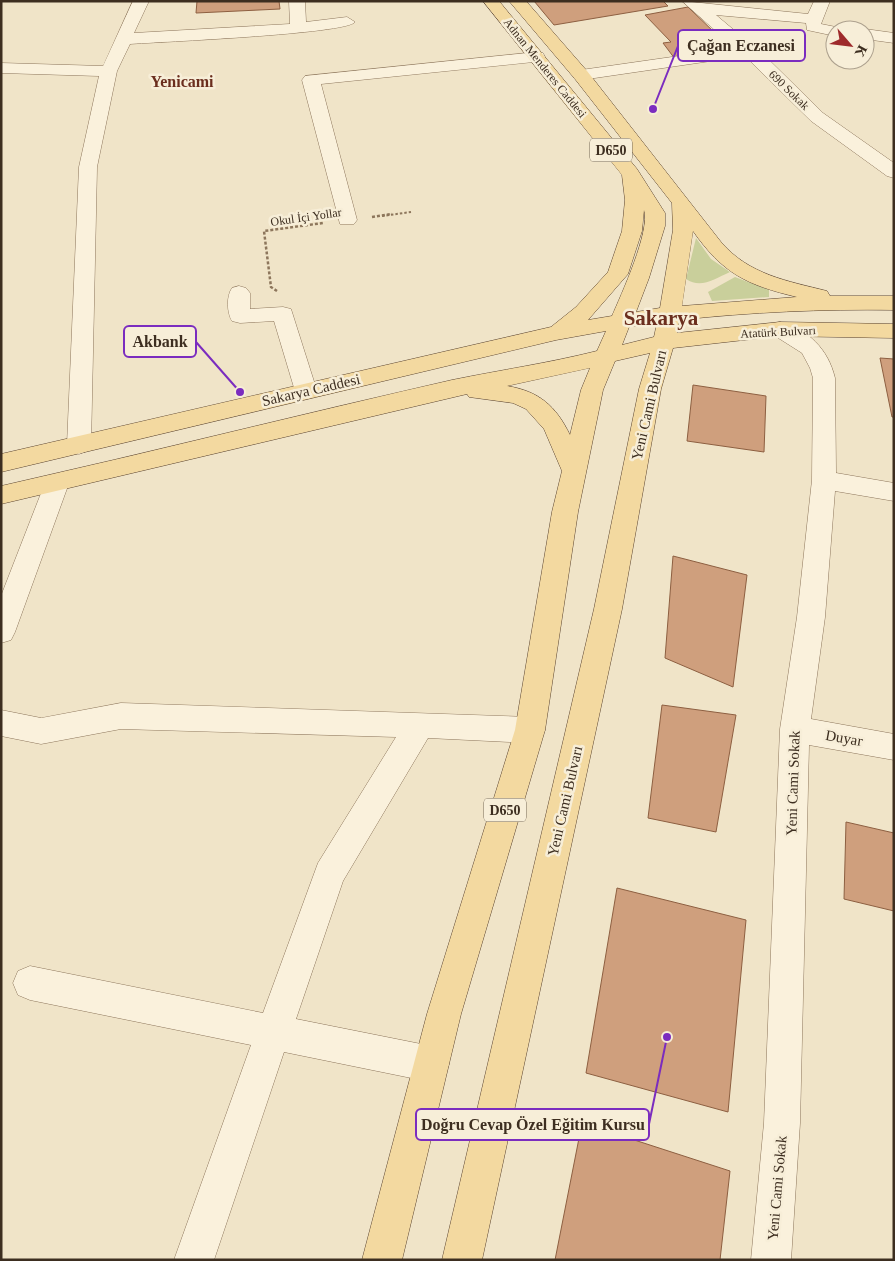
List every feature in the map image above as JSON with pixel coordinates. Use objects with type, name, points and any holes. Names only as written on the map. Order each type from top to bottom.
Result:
[{"type":"main road","name":"Adnan Menderes Caddesi","points":[[491,1],[630,173],[655,213],[655,226],[642,269],[606,356]]},
{"type":"main road","name":"Adnan Menderes Caddesi","points":[[517,1],[581,75],[720,253],[740,270],[754,277],[799,291],[846,302]]},
{"type":"main road","points":[[556,333],[584,312],[618,274],[632,231],[635,200],[630,173]]},
{"type":"main road","points":[[666,328],[676,283],[683,230],[682,203]]},
{"type":"main road","name":"Atatürk Bulvarı","points":[[666,328],[846,302],[894,303]]},
{"type":"main road","name":"Sakarya Caddesi","points":[[1,463],[556,333],[621,322],[666,328]]},
{"type":"main road","name":"Sakarya Caddesi","points":[[1,495],[454,388],[542,372],[606,356],[666,328]]},
{"type":"main road","name":"Atatürk Bulvarı","points":[[666,328],[704,337],[780,329],[894,331]]},
{"type":"main road","name":"Yeni Cami Bulvarı","points":[[462,1260],[608,609],[653,377],[666,328]]},
{"type":"main road","points":[[653,377],[678,350],[704,337]]},
{"type":"main road","name":"D650","points":[[382,1260],[444,1014],[530,730],[574,469],[592,390],[606,356]]},
{"type":"main road","points":[[454,388],[522,397],[536,404],[548,415],[574,469]]},
{"type":"street","points":[[79,445],[88,167],[109,71],[141,1]]},
{"type":"street","points":[[297,1],[298,28]]},
{"type":"street","points":[[822,1],[814,19],[813,27],[825,29]]},
{"type":"street","points":[[695,5],[814,19]]},
{"type":"street","name":"690 Sokak","points":[[695,5],[818,117],[893,175]]},
{"type":"street","points":[[124,39],[298,28],[347,22]]},
{"type":"street","points":[[875,35],[894,38]]},
{"type":"street","points":[[581,75],[653,63],[747,51]]},
{"type":"street","points":[[347,220],[311,80],[537,57]]},
{"type":"street","points":[[1,68],[109,71]]},
{"type":"street","points":[[239,293],[240,316],[284,314],[306,391]]},
{"type":"street","name":"Yeni Cami Sokak","points":[[771,1260],[782,1123],[794,729],[811,617],[824,480],[824,378],[821,362],[803,340],[780,329]]},
{"type":"street","points":[[824,480],[894,492]]},
{"type":"street","points":[[1,632],[56,483]]},
{"type":"street","points":[[1,723],[41,731],[121,716],[530,730]]},
{"type":"street","points":[[194,1260],[329,874],[420,725]]},
{"type":"street","name":"Duyar","points":[[794,729],[894,746]]},
{"type":"street","points":[[30,983],[431,1064]]},
{"type":"path","name":"Okul İçi Yollar","points":[[284,314],[286,297],[271,287],[264,232],[411,212]]},
{"type":"green space","points":[[696,238],[711,259],[730,272],[702,283],[686,279]]},
{"type":"green space","points":[[735,277],[769,290],[769,297],[712,301],[708,292]]},
{"type":"building","points":[[197,1],[279,1],[280,9],[196,13]]},
{"type":"building","points":[[534,1],[663,1],[668,6],[554,25]]},
{"type":"building","points":[[688,7],[715,33],[712,33],[718,39],[722,38],[732,50],[675,59],[663,43],[671,42],[645,15]]},
{"type":"building","points":[[880,358],[894,359],[894,417],[892,417]]},
{"type":"building","points":[[693,385],[766,396],[764,452],[687,441]]},
{"type":"building","points":[[673,556],[747,575],[733,687],[665,658]]},
{"type":"building","points":[[662,705],[736,715],[716,832],[648,818]]},
{"type":"building","points":[[846,822],[894,833],[894,911],[844,899]]},
{"type":"building","points":[[617,888],[746,920],[728,1112],[586,1073]]},
{"type":"building","points":[[582,1123],[730,1171],[720,1260],[555,1260]]},
{"type":"place","name":"Çağan Eczanesi","points":[[653,109]]},
{"type":"place","name":"Akbank","points":[[240,392]]},
{"type":"place","name":"Doğru Cevap Özel Eğitim Kursu","points":[[667,1037]]},
{"type":"district","name":"Yenicami","points":[[182,81]]},
{"type":"district","name":"Sakarya","points":[[661,318]]}]
